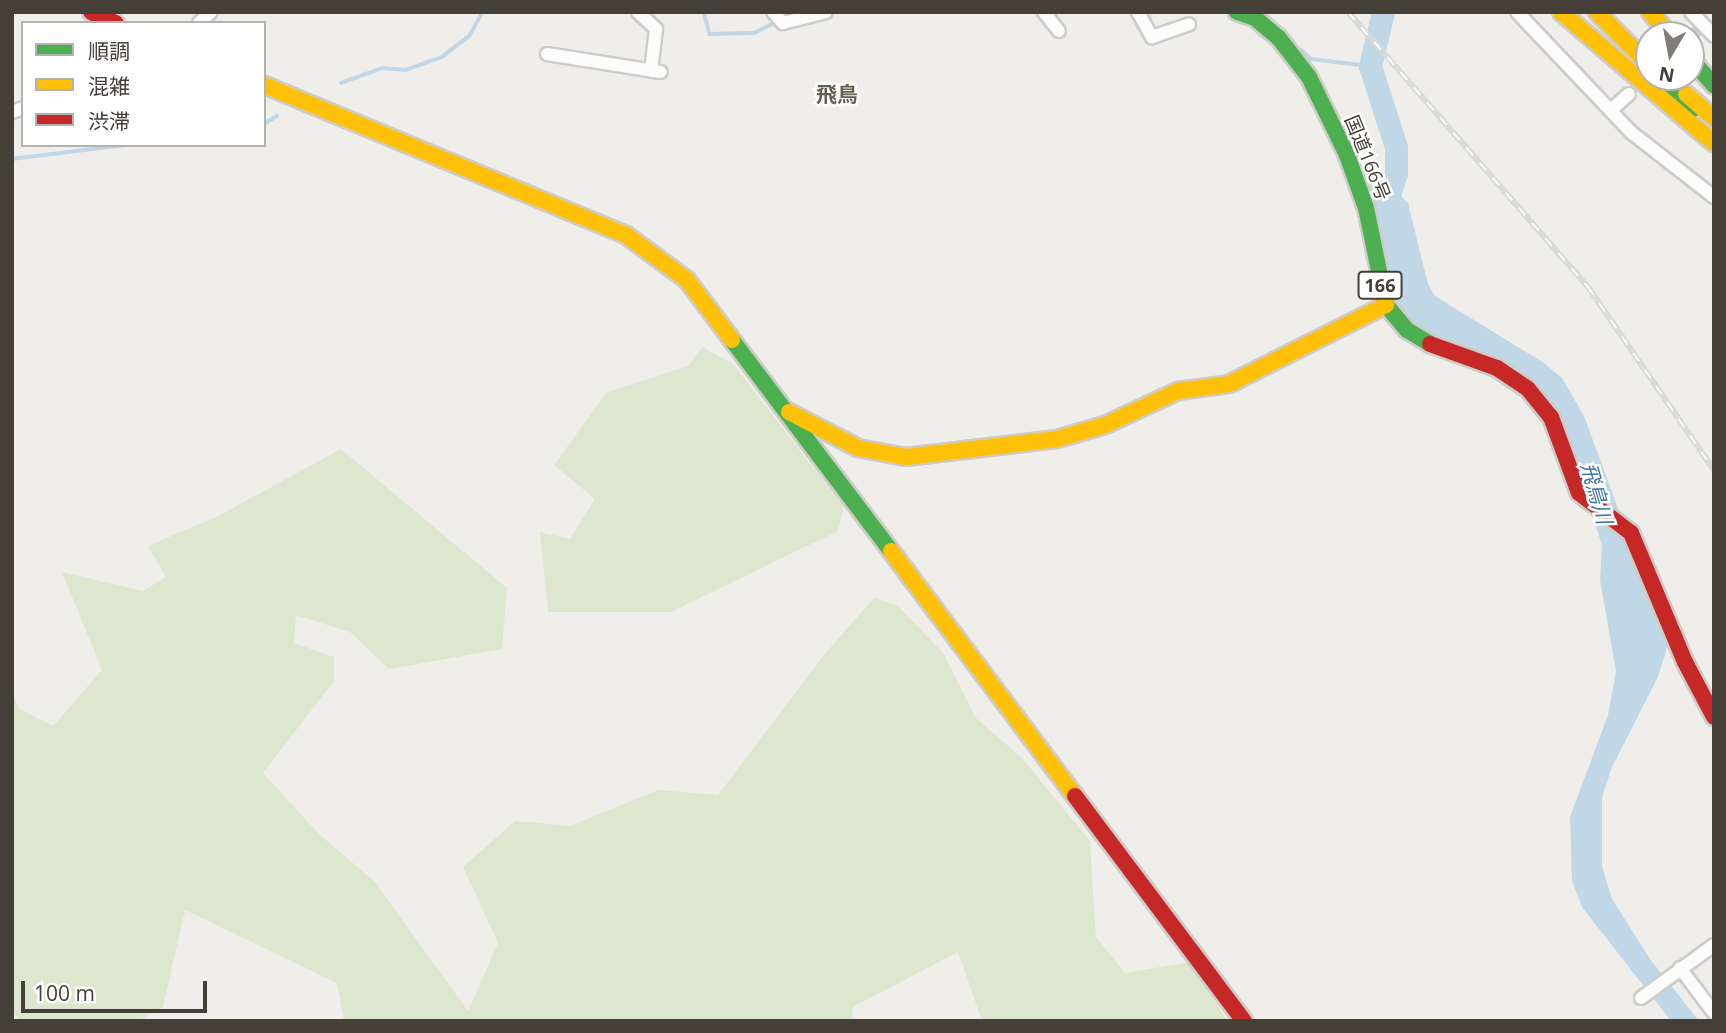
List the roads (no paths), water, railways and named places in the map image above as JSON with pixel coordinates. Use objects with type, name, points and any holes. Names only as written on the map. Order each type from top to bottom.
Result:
[{"type":"main road","points":[[91,12],[111,21]]},
{"type":"main road","name":"国道166号","points":[[1237,12],[1255,18],[1278,37],[1309,77],[1347,155],[1366,208],[1386,305],[1407,330],[1433,346],[1497,368],[1528,389],[1551,417],[1579,493],[1588,503],[1620,520],[1631,533],[1685,662],[1714,717]]},
{"type":"main road","points":[[1561,12],[1714,144]]},
{"type":"main road","points":[[1597,12],[1635,51]]},
{"type":"main road","points":[[1604,12],[1635,43]]},
{"type":"main road","points":[[266,87],[637,242],[687,281],[1244,1021]]},
{"type":"main road","points":[[1675,91],[1714,128]]},
{"type":"main road","points":[[1684,91],[1714,118]]},
{"type":"main road","points":[[784,410],[858,448],[881,454],[924,457],[1057,439],[1105,425],[1178,391],[1229,384],[1386,305]]},
{"type":"street","points":[[547,54],[656,71],[656,29],[638,12]]},
{"type":"street","points":[[776,17],[827,12]]},
{"type":"street","points":[[1044,12],[1059,31]]},
{"type":"street","points":[[1138,12],[1152,37],[1189,24]]},
{"type":"street","points":[[1517,12],[1632,133],[1714,197]]},
{"type":"street","points":[[1691,12],[1714,36]]},
{"type":"street","points":[[1611,110],[1629,94]]},
{"type":"street","points":[[1644,996],[1714,945]]},
{"type":"street","points":[[1675,972],[1714,1013]]},
{"type":"water","points":[[1364,162],[1408,203],[1428,284],[1435,296],[1544,363],[1562,378],[1584,416],[1668,644],[1658,677],[1612,767],[1602,797],[1602,866],[1612,899],[1650,959],[1699,1021],[1671,1021],[1582,907],[1572,881],[1570,817],[1608,715],[1616,671],[1600,580],[1602,545],[1562,425],[1425,333],[1394,302]]},
{"type":"waterway","points":[[341,83],[383,68],[406,70],[442,57],[469,36],[483,12]]},
{"type":"waterway","points":[[704,12],[710,34],[754,33],[777,22]]},
{"type":"waterway","name":"飛鳥川","points":[[1383,12],[1370,66],[1396,147],[1396,173],[1389,194],[1394,216]]},
{"type":"waterway","points":[[1302,50],[1311,59],[1370,66]]},
{"type":"waterway","points":[[266,123],[277,116]]},
{"type":"waterway","points":[[12,159],[108,147]]},
{"type":"railway","points":[[1348,12],[1588,287],[1714,470]]},
{"type":"district","name":"飛鳥","points":[[837,94]]}]
